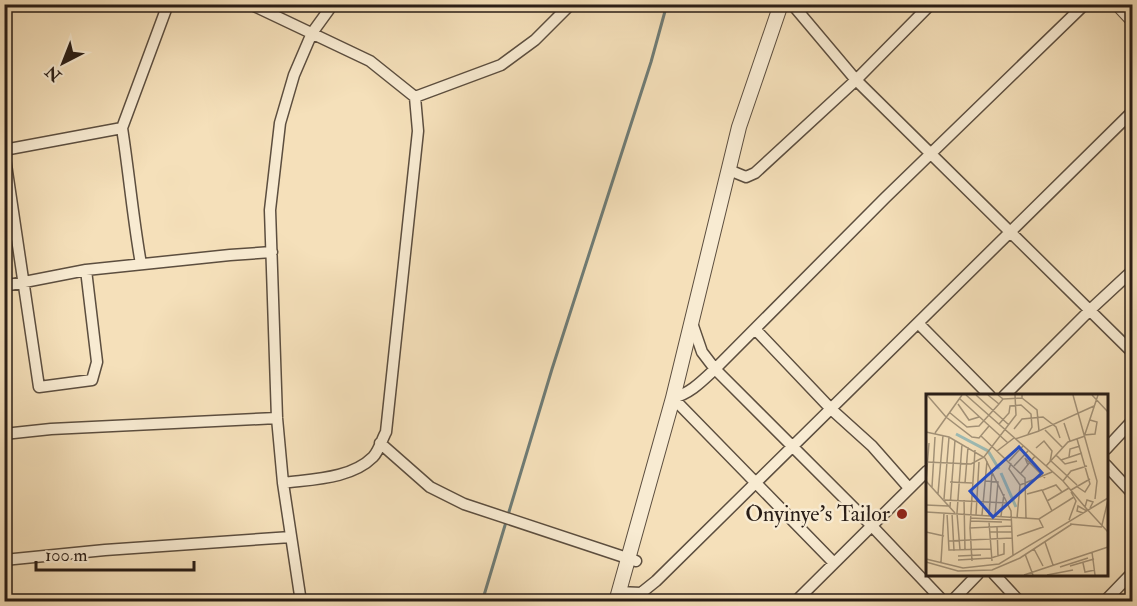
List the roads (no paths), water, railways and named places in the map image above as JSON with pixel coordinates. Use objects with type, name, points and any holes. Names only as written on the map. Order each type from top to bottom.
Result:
[{"type":"street","points":[[141,264],[122,128],[168,4]]},
{"type":"street","points":[[250,4],[370,61],[415,97],[418,131],[386,432],[373,456],[355,468],[335,476],[283,483]]},
{"type":"street","points":[[301,602],[283,483],[277,418],[270,210],[280,123],[294,75],[312,33],[333,4]]},
{"type":"street","points":[[415,97],[501,65],[535,40],[571,4]]},
{"type":"street","points":[[617,597],[632,560],[674,398],[738,127],[781,4]]},
{"type":"street","points":[[792,4],[856,80],[931,156],[1091,309],[1132,352]]},
{"type":"street","points":[[729,170],[746,177],[755,173],[856,80],[931,4]]},
{"type":"street","points":[[674,398],[696,387],[715,369],[885,198],[931,156],[1085,4]]},
{"type":"street","points":[[1118,4],[1132,19]]},
{"type":"street","points":[[617,597],[641,593],[919,324],[1132,112]]},
{"type":"street","points":[[86,270],[97,362],[92,380],[39,387],[4,150],[122,128]]},
{"type":"street","points":[[4,286],[86,270],[272,252]]},
{"type":"street","points":[[1006,394],[1132,271]]},
{"type":"street","points":[[691,320],[702,352],[715,369],[871,525],[944,602]]},
{"type":"street","points":[[919,324],[988,394]]},
{"type":"street","points":[[755,329],[831,409],[872,446],[909,488]]},
{"type":"street","points":[[674,398],[834,563]]},
{"type":"street","points":[[4,434],[51,429],[277,418]]},
{"type":"street","points":[[1107,447],[1132,421]]},
{"type":"street","points":[[380,443],[430,487],[464,504],[632,560]]},
{"type":"street","points":[[1107,466],[1132,493]]},
{"type":"street","points":[[795,602],[926,472]]},
{"type":"street","points":[[4,560],[105,550],[291,537]]},
{"type":"street","points":[[1104,602],[1132,573]]},
{"type":"street","points":[[951,602],[976,576]]},
{"type":"street","points":[[996,576],[1020,602]]},
{"type":"waterway","points":[[508,515],[552,369],[651,62],[667,4]]},
{"type":"waterway","points":[[482,602],[506,522]]},
{"type":"place","name":"Onyinye's Tailor","points":[[902,514]]}]
